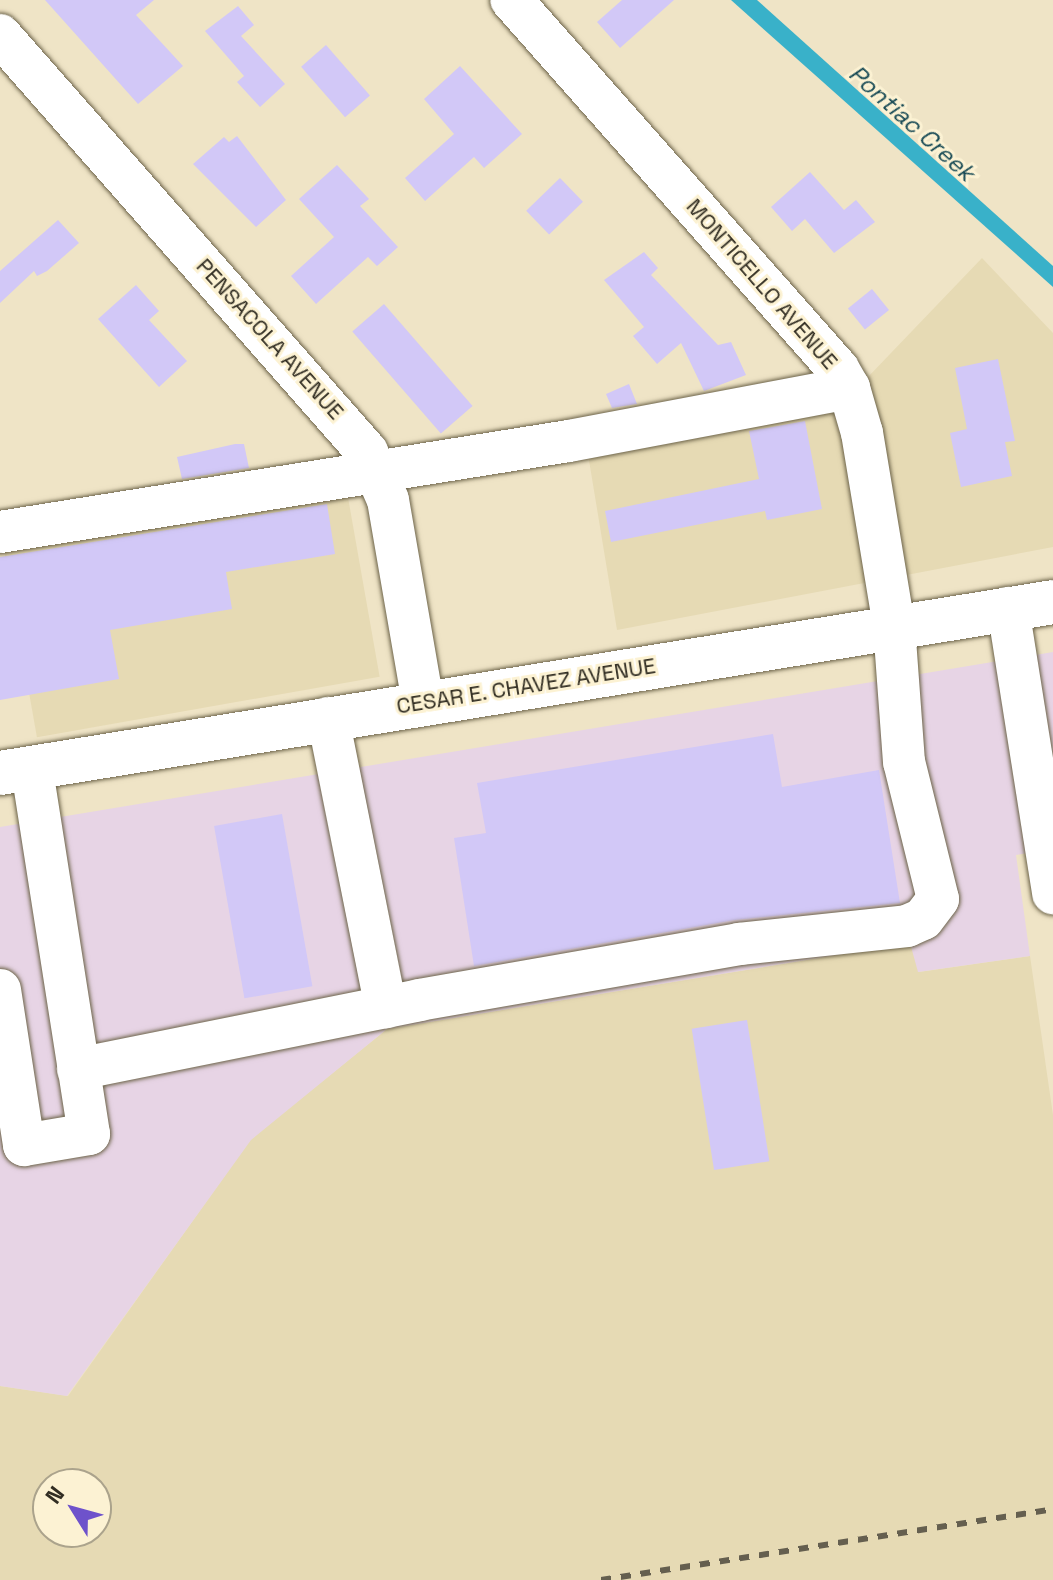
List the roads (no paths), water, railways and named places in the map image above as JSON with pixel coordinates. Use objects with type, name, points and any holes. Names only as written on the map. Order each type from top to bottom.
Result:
[{"type":"main road","name":"CESAR E. CHAVEZ AVENUE","points":[[16,770],[1053,602]]},
{"type":"street","name":"MONTICELLO AVENUE","points":[[386,1007],[739,944],[907,926],[923,919],[938,899],[904,762],[894,626],[862,433],[849,388],[838,369],[511,0]]},
{"type":"street","name":"PENSACOLA AVENUE","points":[[0,35],[355,436],[378,470],[423,703]]},
{"type":"street","points":[[0,532],[849,388]]},
{"type":"street","points":[[1008,608],[1053,893]]},
{"type":"street","points":[[78,1069],[386,1007],[328,718]]},
{"type":"street","points":[[0,990],[24,1145],[89,1134],[16,770]]},
{"type":"water","points":[[731,0],[757,0],[1053,266],[1053,287]]},
{"type":"railway","points":[[601,1580],[1053,1509]]},
{"type":"water label","name":"Pontiac Creek","points":[[912,123]]}]
